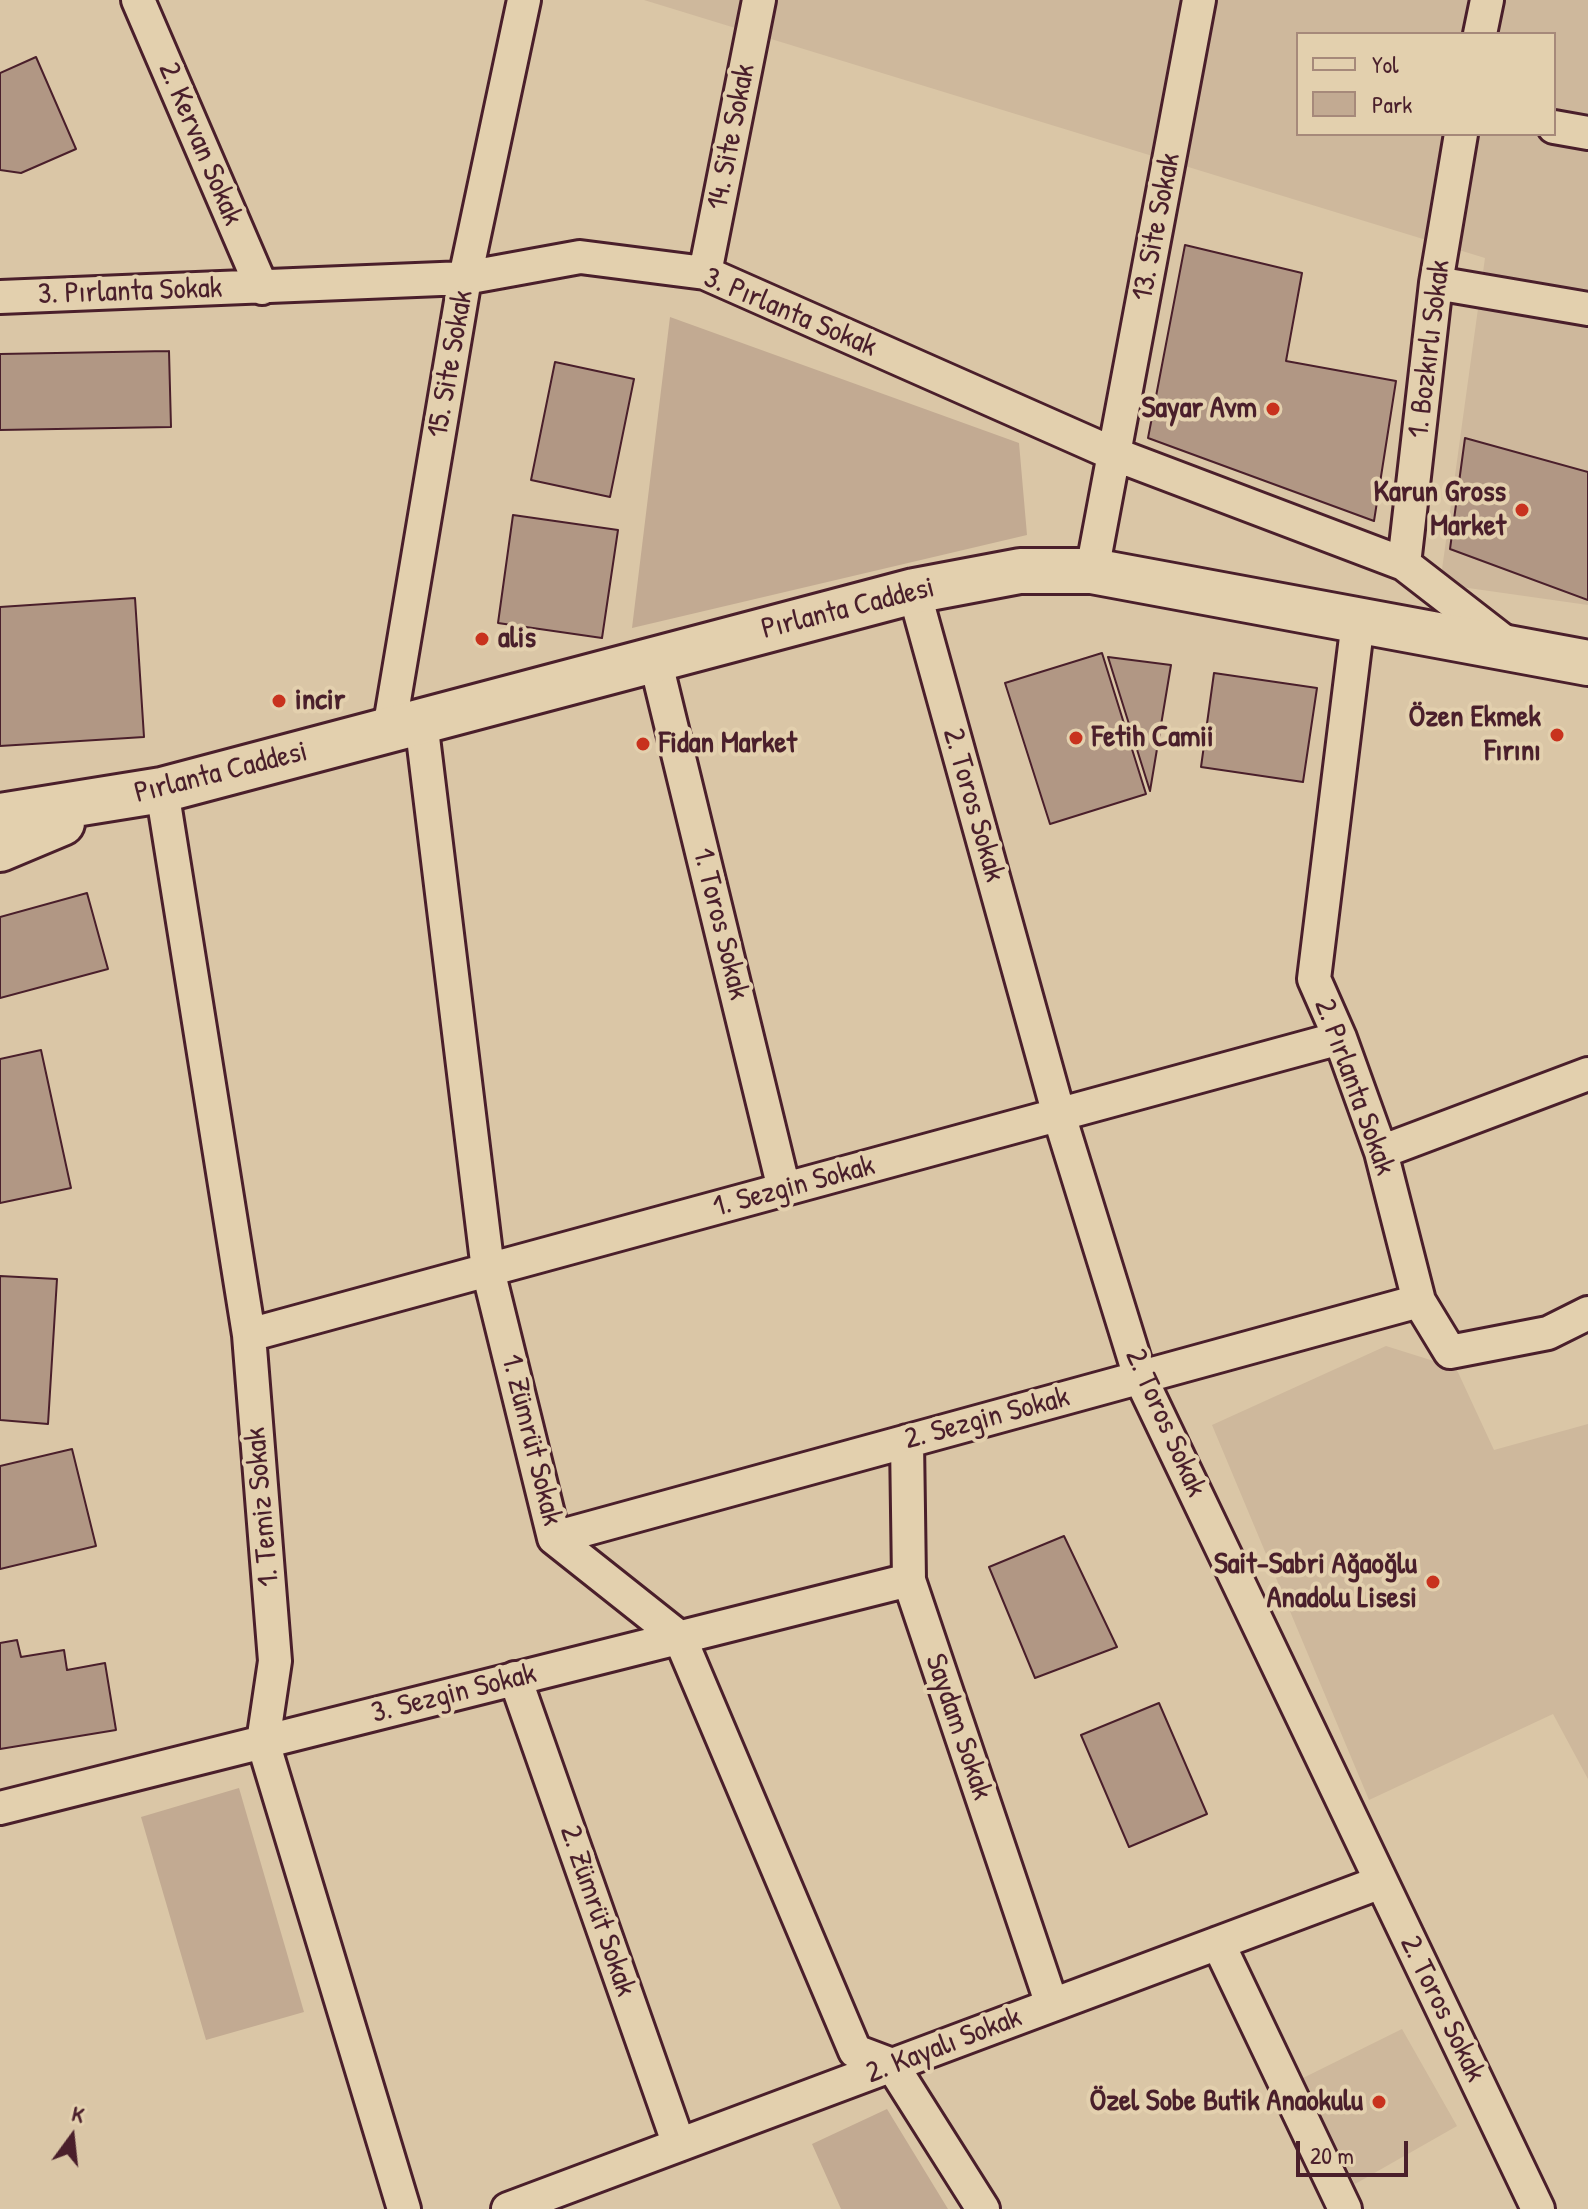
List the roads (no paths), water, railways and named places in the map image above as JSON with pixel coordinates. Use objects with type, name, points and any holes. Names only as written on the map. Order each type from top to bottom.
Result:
[{"type":"street","name":"2. Kervan Sokak","points":[[138,0],[262,288]]},
{"type":"street","name":"15. Site Sokak","points":[[405,726],[465,278],[524,0]]},
{"type":"street","name":"14. Site Sokak","points":[[705,273],[759,0]]},
{"type":"street","name":"13. Site Sokak","points":[[1092,571],[1199,0]]},
{"type":"street","points":[[1480,32],[1487,0]]},
{"type":"street","points":[[1556,127],[1588,133]]},
{"type":"street","name":"1. Bozkırlı Sokak","points":[[1404,564],[1436,283],[1461,136]]},
{"type":"street","name":"3. Pırlanta Sokak","points":[[0,297],[465,278],[580,257],[705,273],[1114,454],[1404,564],[1513,649]]},
{"type":"street","points":[[1436,283],[1588,309]]},
{"type":"street","name":"Pırlanta Caddesi","points":[[0,816],[162,790],[914,591],[1020,571],[1092,571],[1588,663]]},
{"type":"street","name":"2. Toros Sokak","points":[[914,591],[1059,1115],[1140,1377],[1538,2209]]},
{"type":"street","name":"2. Pırlanta Sokak","points":[[1358,621],[1314,979],[1340,1038],[1381,1152],[1419,1301],[1450,1352],[1548,1333],[1588,1313]]},
{"type":"street","name":"1. Toros Sokak","points":[[655,659],[784,1189]]},
{"type":"street","name":"1. Zümrüt Sokak","points":[[405,726],[488,1270],[554,1538],[680,1638],[855,2051],[892,2065]]},
{"type":"street","name":"1. Temiz Sokak","points":[[162,790],[249,1335],[275,1661],[263,1742],[404,2209]]},
{"type":"street","name":"Pırlanta Caddesi","points":[[0,849],[120,799]]},
{"type":"street","name":"1. Sezgin Sokak","points":[[249,1335],[1340,1038]]},
{"type":"street","points":[[1381,1152],[1588,1074]]},
{"type":"street","name":"2. Sezgin Sokak","points":[[554,1538],[1419,1301]]},
{"type":"street","name":"Saydam Sokak","points":[[907,1441],[909,1580],[1052,2005]]},
{"type":"street","name":"3. Sezgin Sokak","points":[[0,1808],[909,1580]]},
{"type":"street","name":"2. Zümrüt Sokak","points":[[515,1678],[679,2145]]},
{"type":"street","name":"2. Kayalı Sokak","points":[[508,2209],[1381,1882]]},
{"type":"street","points":[[1218,1943],[1345,2209]]},
{"type":"street","points":[[892,2065],[983,2209]]},
{"type":"place","name":"Sayar Avm","points":[[1273,409]]},
{"type":"place","name":"Karun Gross Market","points":[[1522,510]]},
{"type":"place","name":"alis","points":[[482,639]]},
{"type":"place","name":"incir","points":[[279,701]]},
{"type":"place","name":"Özen Ekmek Fırını","points":[[1557,735]]},
{"type":"place","name":"Fetih Camii","points":[[1076,738]]},
{"type":"place","name":"Fidan Market","points":[[643,744]]},
{"type":"place","name":"Sait-Sabri Ağaoğlu Anadolu Lisesi","points":[[1433,1582]]},
{"type":"place","name":"Özel Sobe Butik Anaokulu","points":[[1379,2102]]}]
